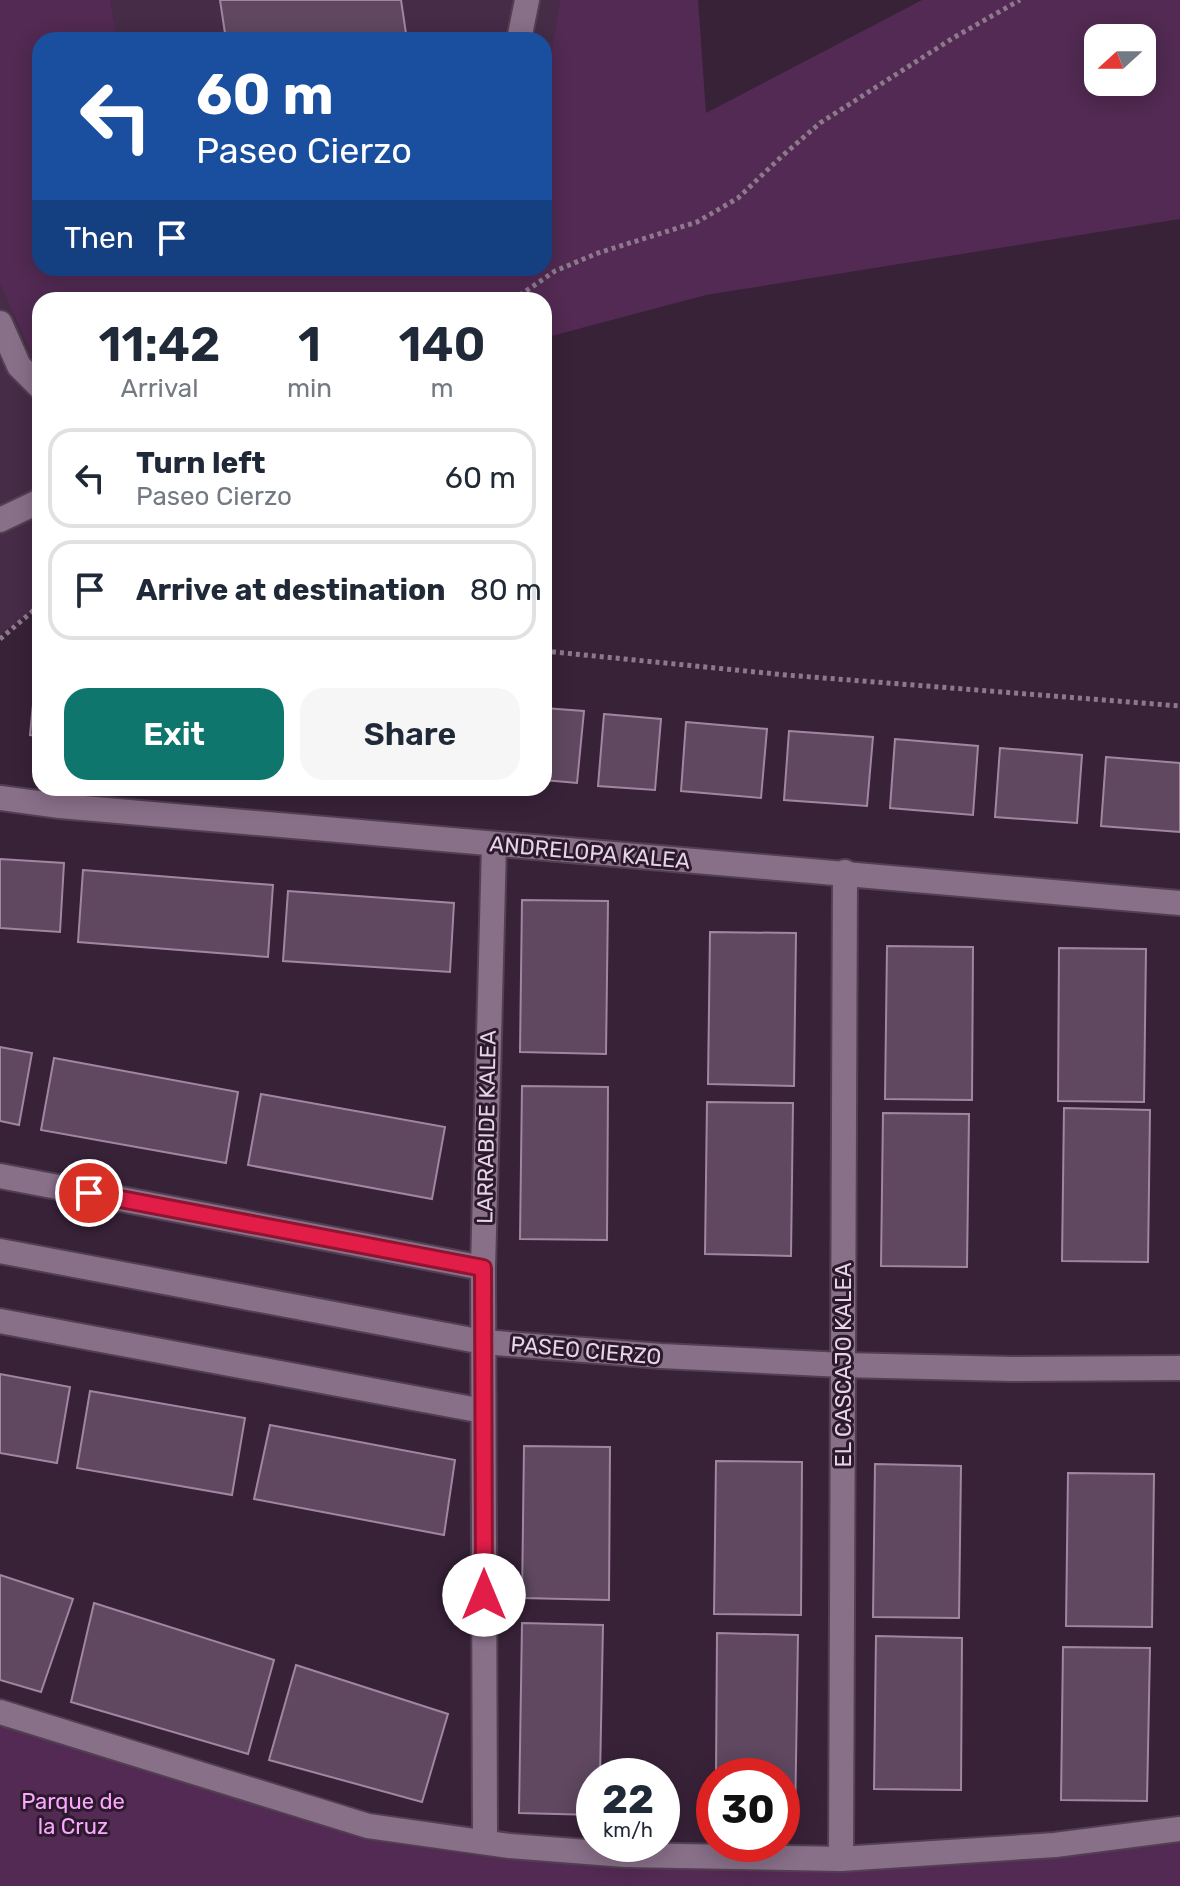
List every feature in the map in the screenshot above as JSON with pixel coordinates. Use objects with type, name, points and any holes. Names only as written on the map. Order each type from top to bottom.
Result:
[{"type":"street","points":[[521,32],[527,0]]},
{"type":"street","points":[[0,323],[10,370],[32,382]]},
{"type":"street","points":[[0,520],[32,505]]},
{"type":"street","name":"ANDRELOPA KALEA","points":[[0,798],[494,845],[845,872],[1180,903]]},
{"type":"street","name":"LARRABIDE KALEA","points":[[485,1842],[483,1268],[494,845]]},
{"type":"street","name":"EL CASCAJO KALEA","points":[[841,1859],[845,872]]},
{"type":"street","points":[[0,1176],[483,1268]]},
{"type":"street","name":"PASEO CIERZO","points":[[0,1251],[483,1342],[661,1356],[843,1365],[1012,1369],[1180,1368]]},
{"type":"street","points":[[0,1321],[483,1411]]},
{"type":"street","points":[[0,1712],[368,1826],[485,1842],[625,1855],[841,1859],[1055,1845],[1180,1829]]},
{"type":"path","points":[[552,273],[598,253],[697,222],[738,198],[820,123],[953,38],[1020,0]]},
{"type":"path","points":[[525,292],[548,276]]},
{"type":"path","points":[[0,639],[32,612]]},
{"type":"path","points":[[552,652],[786,675],[1180,706]]},
{"type":"shaded area","points":[[0,0],[698,0],[552,270],[552,32],[32,32],[32,276],[549,276],[540,292],[32,292],[32,611],[0,635]]},
{"type":"green space","points":[[0,0],[110,0],[116,32],[32,32],[32,276],[552,276],[552,52],[560,0],[698,0],[706,113],[922,0],[1180,0],[1180,219],[706,295],[552,336],[552,292],[32,292],[32,350],[0,283]]},
{"type":"green space","name":"Parque de la Cruz","points":[[0,1716],[368,1826],[576,1841],[576,1862],[680,1862],[680,1848],[696,1849],[696,1862],[800,1862],[800,1856],[841,1859],[1180,1829],[1180,1886],[0,1886]]},
{"type":"building","points":[[220,0],[401,0],[406,32],[225,32]]},
{"type":"building","points":[[552,709],[584,711],[577,783],[552,781]]},
{"type":"building","points":[[604,714],[661,719],[655,790],[598,786]]},
{"type":"building","points":[[686,722],[767,729],[761,798],[681,791]]},
{"type":"building","points":[[789,731],[873,737],[867,806],[784,800]]},
{"type":"building","points":[[895,739],[978,746],[973,815],[890,808]]},
{"type":"building","points":[[1000,748],[1082,755],[1077,823],[995,817]]},
{"type":"building","points":[[1106,757],[1180,763],[1180,832],[1101,826]]},
{"type":"building","points":[[0,859],[64,863],[60,932],[0,928]]},
{"type":"building","points":[[83,870],[273,885],[268,957],[78,942]]},
{"type":"building","points":[[288,891],[454,903],[450,972],[283,961]]},
{"type":"building","points":[[522,900],[608,901],[606,1054],[520,1052]]},
{"type":"building","points":[[710,932],[796,933],[794,1086],[708,1084]]},
{"type":"building","points":[[887,946],[973,947],[972,1100],[885,1099]]},
{"type":"building","points":[[1059,948],[1146,949],[1144,1102],[1058,1101]]},
{"type":"building","points":[[0,1047],[32,1053],[19,1125],[0,1121]]},
{"type":"building","points":[[54,1058],[238,1092],[226,1163],[41,1130]]},
{"type":"building","points":[[522,1086],[608,1087],[607,1240],[520,1239]]},
{"type":"building","points":[[261,1094],[445,1127],[432,1199],[248,1165]]},
{"type":"building","points":[[707,1102],[793,1103],[791,1256],[705,1254]]},
{"type":"building","points":[[1064,1108],[1150,1110],[1148,1262],[1062,1261]]},
{"type":"building","points":[[883,1113],[969,1114],[967,1267],[881,1266]]},
{"type":"building","points":[[0,1374],[70,1387],[57,1463],[0,1453]]},
{"type":"building","points":[[90,1391],[245,1418],[232,1495],[77,1468]]},
{"type":"building","points":[[270,1425],[455,1460],[444,1535],[254,1499]]},
{"type":"building","points":[[524,1446],[610,1447],[609,1600],[522,1598]]},
{"type":"building","points":[[716,1461],[802,1462],[801,1615],[714,1614]]},
{"type":"building","points":[[875,1464],[961,1466],[959,1618],[873,1617]]},
{"type":"building","points":[[1068,1473],[1154,1474],[1152,1627],[1066,1626]]},
{"type":"building","points":[[0,1575],[73,1599],[41,1692],[0,1680]]},
{"type":"building","points":[[94,1603],[274,1660],[248,1754],[71,1702]]},
{"type":"building","points":[[522,1623],[603,1625],[600,1758],[576,1758],[576,1815],[519,1813]]},
{"type":"building","points":[[717,1633],[798,1635],[796,1758],[716,1758]]},
{"type":"building","points":[[876,1636],[962,1638],[961,1790],[874,1789]]},
{"type":"building","points":[[1063,1647],[1150,1648],[1147,1801],[1061,1800]]},
{"type":"building","points":[[296,1665],[448,1714],[422,1802],[269,1760]]},
{"type":"route","points":[[89,1193],[483,1268],[484,1595]]}]
